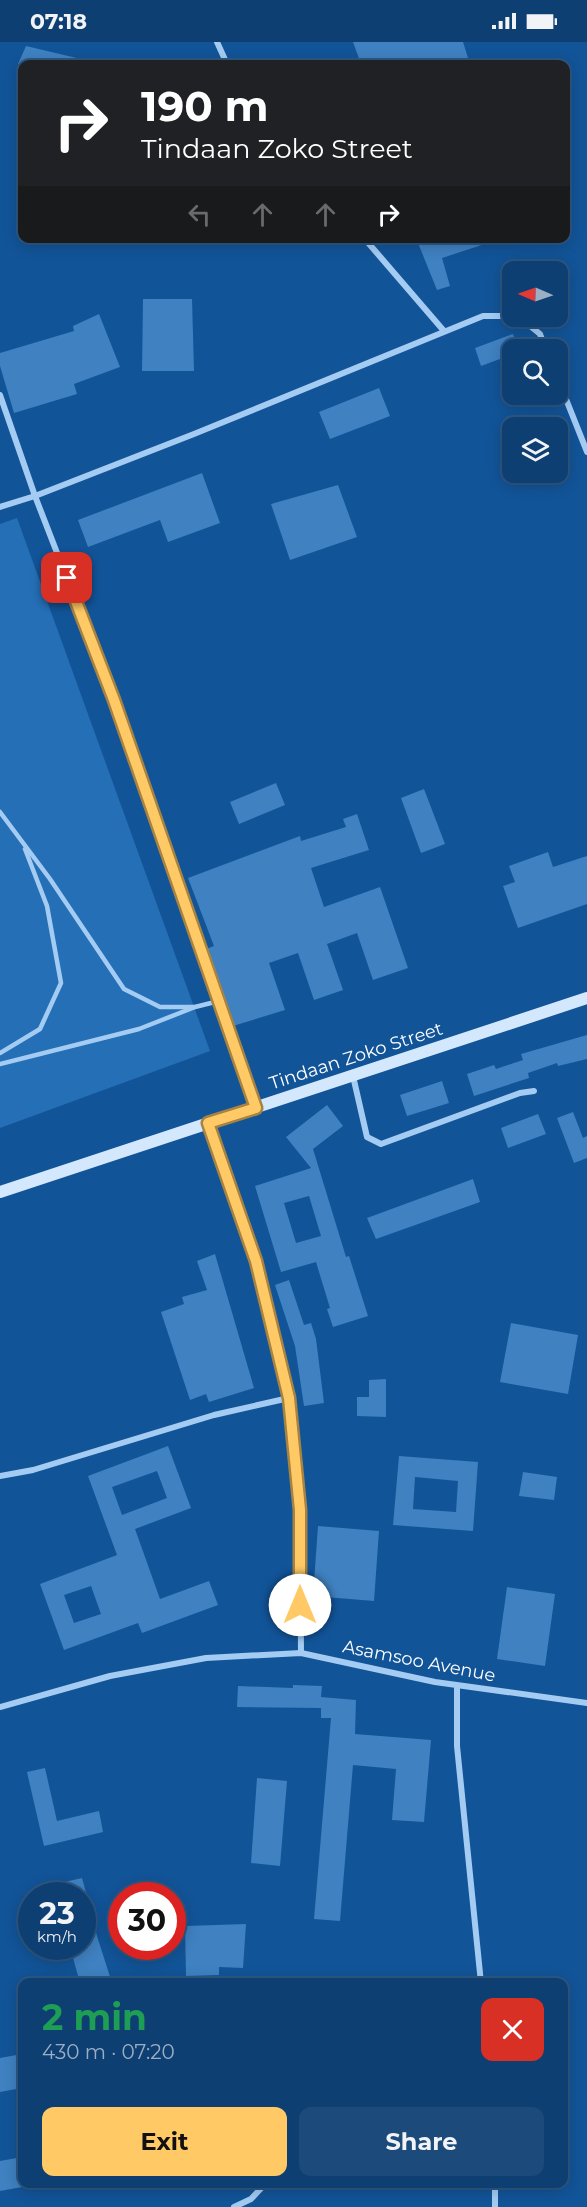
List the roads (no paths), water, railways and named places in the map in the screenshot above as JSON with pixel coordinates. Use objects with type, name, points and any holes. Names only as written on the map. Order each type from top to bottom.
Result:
[{"type":"main road","name":"Tindaan Zoko Street","points":[[0,1192],[587,998]]},
{"type":"street","points":[[217,42],[225,60]]},
{"type":"street","points":[[368,243],[444,332]]},
{"type":"street","points":[[0,507],[35,496],[483,316],[502,316]]},
{"type":"street","points":[[531,327],[540,334],[542,339]]},
{"type":"street","points":[[0,395],[35,496],[114,700],[256,1108]]},
{"type":"street","points":[[568,404],[587,452]]},
{"type":"street","points":[[353,1076],[367,1137],[381,1144],[520,1093],[534,1090]]},
{"type":"street","points":[[208,1123],[256,1261],[289,1398],[300,1510],[301,1653]]},
{"type":"street","points":[[0,1476],[33,1470],[214,1415],[289,1398]]},
{"type":"street","name":"Asamsoo Avenue","points":[[0,1707],[110,1676],[206,1658],[301,1653],[457,1686],[587,1703]]},
{"type":"street","points":[[457,1686],[457,1746],[480,1978]]},
{"type":"street","points":[[234,2207],[250,2199],[261,2188]]},
{"type":"street","points":[[495,2188],[495,2207]]},
{"type":"lane","points":[[0,812],[124,989],[160,1007],[195,1007]]},
{"type":"lane","points":[[0,1053],[40,1029],[61,983],[47,906],[23,844]]},
{"type":"lane","points":[[0,1064],[139,1029],[195,1007],[219,1001]]}]
